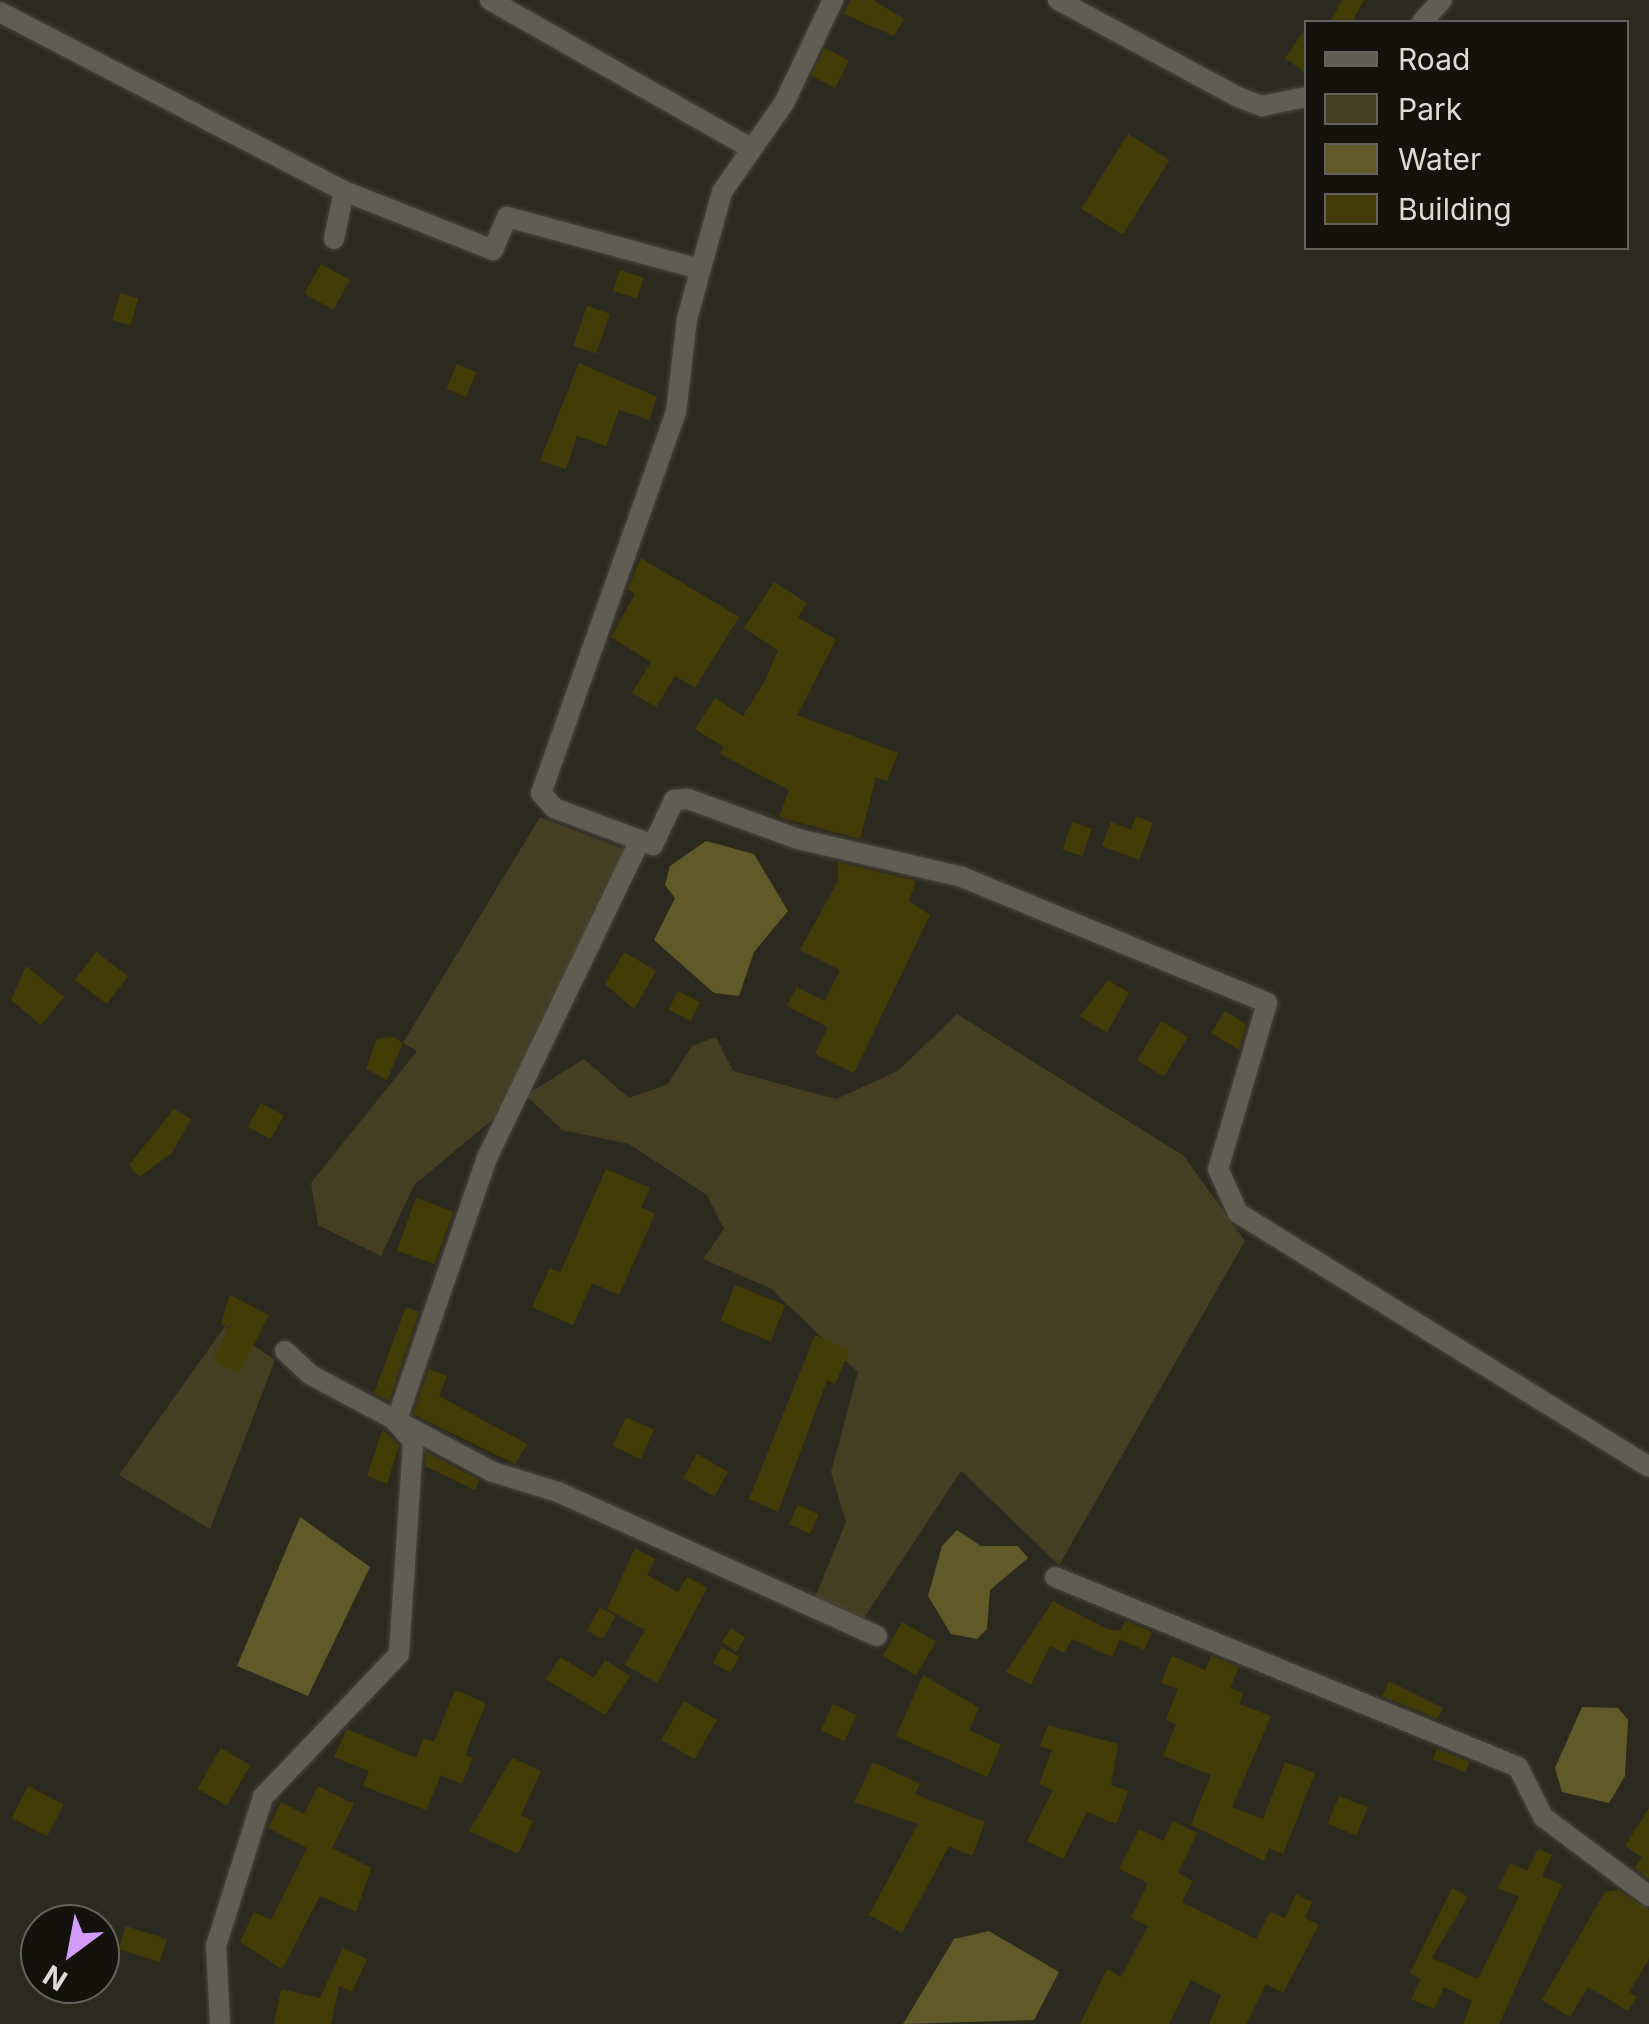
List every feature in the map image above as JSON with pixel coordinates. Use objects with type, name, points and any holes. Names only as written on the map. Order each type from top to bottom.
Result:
[{"type":"street","points":[[490,0],[751,148]]},
{"type":"street","points":[[832,0],[784,103],[722,192],[700,269],[676,412],[541,793],[554,808],[653,844],[674,800],[688,799],[815,844],[962,877],[1267,1003],[1218,1169],[1238,1213],[1649,1467]]},
{"type":"street","points":[[1058,0],[1238,97],[1262,106],[1304,97]]},
{"type":"street","points":[[1424,20],[1442,0]]},
{"type":"street","points":[[0,12],[344,192],[493,250],[507,217],[700,269]]},
{"type":"street","points":[[334,239],[344,192]]},
{"type":"street","points":[[396,1422],[487,1158],[640,840]]},
{"type":"street","points":[[285,1351],[396,1422],[877,1636]]},
{"type":"street","points":[[220,2024],[216,1946],[262,1797],[398,1654],[413,1441],[396,1422]]},
{"type":"street","points":[[1055,1577],[1518,1767],[1543,1817],[1649,1896]]},
{"type":"green space","points":[[540,817],[634,853],[516,1100],[414,1185],[381,1256],[318,1225],[311,1183],[417,1051],[403,1043]]},
{"type":"green space","points":[[957,1014],[1184,1156],[1245,1241],[1059,1565],[961,1471],[858,1627],[812,1605],[846,1522],[831,1472],[858,1372],[770,1288],[703,1259],[724,1229],[707,1195],[629,1144],[562,1130],[526,1095],[584,1059],[629,1098],[668,1084],[692,1046],[716,1037],[733,1071],[836,1099],[898,1071]]},
{"type":"green space","points":[[225,1326],[275,1360],[210,1529],[119,1475]]},
{"type":"water","points":[[706,841],[754,854],[788,911],[754,952],[739,996],[714,993],[654,940],[675,898],[665,885],[670,866]]},
{"type":"water","points":[[300,1517],[370,1567],[308,1696],[237,1666]]},
{"type":"water","points":[[957,1530],[981,1546],[1018,1546],[1028,1558],[990,1590],[987,1629],[977,1639],[951,1634],[928,1596],[942,1546]]},
{"type":"water","points":[[1582,1707],[1618,1708],[1628,1720],[1625,1776],[1609,1803],[1562,1792],[1555,1768]]},
{"type":"water","points":[[989,1931],[1059,1972],[1034,2020],[903,2024],[954,1939]]},
{"type":"building","points":[[850,0],[873,0],[904,19],[894,36],[844,14]]},
{"type":"building","points":[[1342,0],[1364,0],[1353,20],[1331,20]]},
{"type":"building","points":[[1304,31],[1304,72],[1285,58]]},
{"type":"building","points":[[825,48],[849,60],[835,88],[811,76]]},
{"type":"building","points":[[1128,134],[1170,160],[1123,235],[1081,209]]},
{"type":"building","points":[[321,264],[350,280],[333,310],[305,294]]},
{"type":"building","points":[[620,270],[644,278],[637,299],[613,291]]},
{"type":"building","points":[[120,293],[138,298],[131,325],[112,320]]},
{"type":"building","points":[[587,306],[610,314],[596,354],[573,346]]},
{"type":"building","points":[[579,363],[657,397],[649,420],[619,410],[606,446],[577,436],[566,469],[540,461]]},
{"type":"building","points":[[457,364],[476,372],[466,397],[446,389]]},
{"type":"building","points":[[641,558],[739,617],[695,688],[675,676],[656,707],[632,693],[651,662],[611,637],[635,594],[628,589]]},
{"type":"building","points":[[774,582],[807,603],[798,617],[836,640],[797,715],[898,753],[887,781],[876,777],[860,839],[779,817],[789,790],[720,754],[724,747],[695,729],[715,698],[743,716],[765,681],[778,650],[744,628]]},
{"type":"building","points":[[1136,816],[1153,823],[1139,860],[1102,846],[1111,822],[1131,830]]},
{"type":"building","points":[[1072,822],[1092,829],[1082,856],[1063,849]]},
{"type":"building","points":[[838,862],[916,881],[909,901],[930,915],[854,1073],[815,1054],[828,1027],[787,1006],[797,987],[825,1001],[840,970],[800,950],[838,881]]},
{"type":"building","points":[[96,952],[128,976],[107,1004],[75,980]]},
{"type":"building","points":[[624,952],[656,971],[634,1009],[605,984]]},
{"type":"building","points":[[26,966],[64,997],[41,1025],[11,1000]]},
{"type":"building","points":[[1108,980],[1129,993],[1107,1033],[1080,1016]]},
{"type":"building","points":[[678,991],[700,1002],[691,1021],[668,1010]]},
{"type":"building","points":[[1225,1011],[1246,1024],[1239,1050],[1211,1033]]},
{"type":"building","points":[[1161,1021],[1188,1037],[1164,1076],[1137,1060]]},
{"type":"building","points":[[393,1037],[403,1043],[387,1080],[366,1069],[377,1039]]},
{"type":"building","points":[[261,1103],[284,1116],[271,1139],[248,1127]]},
{"type":"building","points":[[174,1109],[191,1119],[172,1153],[139,1177],[129,1165]]},
{"type":"building","points":[[606,1169],[650,1188],[641,1207],[655,1214],[619,1295],[592,1283],[573,1325],[532,1307],[550,1268],[560,1273]]},
{"type":"building","points":[[416,1198],[454,1212],[434,1264],[397,1251]]},
{"type":"building","points":[[735,1285],[785,1305],[770,1341],[720,1321]]},
{"type":"building","points":[[230,1295],[269,1315],[239,1374],[213,1361],[229,1327],[221,1324]]},
{"type":"building","points":[[406,1307],[419,1312],[389,1401],[374,1393]]},
{"type":"building","points":[[815,1335],[850,1350],[835,1384],[827,1380],[778,1512],[749,1499]]},
{"type":"building","points":[[429,1369],[447,1376],[439,1396],[527,1444],[515,1464],[413,1414]]},
{"type":"building","points":[[626,1417],[654,1430],[641,1459],[612,1446]]},
{"type":"building","points":[[383,1429],[399,1446],[387,1484],[367,1476]]},
{"type":"building","points":[[426,1452],[479,1480],[475,1490],[425,1466]]},
{"type":"building","points":[[697,1454],[728,1472],[714,1496],[683,1478]]},
{"type":"building","points":[[798,1505],[819,1515],[810,1534],[789,1524]]},
{"type":"building","points":[[635,1548],[655,1559],[647,1575],[678,1592],[687,1577],[707,1588],[657,1683],[625,1665],[645,1630],[607,1609]]},
{"type":"building","points":[[1053,1601],[1107,1629],[1121,1631],[1125,1621],[1152,1632],[1144,1650],[1120,1639],[1112,1657],[1072,1639],[1064,1653],[1050,1646],[1031,1685],[1006,1672]]},
{"type":"building","points":[[600,1607],[616,1616],[603,1639],[587,1631]]},
{"type":"building","points":[[902,1622],[936,1642],[916,1675],[882,1656]]},
{"type":"building","points":[[731,1628],[745,1637],[736,1652],[722,1642]]},
{"type":"building","points":[[722,1647],[739,1657],[730,1673],[713,1663]]},
{"type":"building","points":[[1172,1656],[1205,1670],[1211,1656],[1239,1667],[1230,1688],[1243,1693],[1239,1704],[1271,1716],[1232,1807],[1263,1819],[1285,1762],[1315,1773],[1283,1854],[1269,1848],[1264,1861],[1191,1825],[1211,1775],[1163,1756],[1176,1724],[1166,1720],[1178,1689],[1161,1683]]},
{"type":"building","points":[[560,1657],[594,1678],[605,1660],[630,1676],[605,1715],[546,1679]]},
{"type":"building","points":[[923,1675],[979,1708],[969,1730],[1001,1745],[987,1777],[896,1736]]},
{"type":"building","points":[[1389,1681],[1443,1708],[1438,1719],[1382,1696]]},
{"type":"building","points":[[455,1690],[486,1703],[465,1755],[473,1758],[462,1784],[441,1775],[426,1810],[363,1786],[369,1771],[334,1757],[347,1729],[416,1758],[424,1738],[434,1742]]},
{"type":"building","points":[[684,1701],[717,1720],[694,1759],[662,1740]]},
{"type":"building","points":[[833,1704],[857,1715],[844,1741],[821,1730]]},
{"type":"building","points":[[1048,1725],[1118,1744],[1111,1785],[1128,1791],[1116,1824],[1087,1812],[1063,1859],[1027,1841],[1053,1790],[1039,1784],[1052,1750],[1040,1746]]},
{"type":"building","points":[[221,1748],[250,1765],[227,1806],[198,1789]]},
{"type":"building","points":[[1437,1749],[1469,1762],[1465,1772],[1433,1759]]},
{"type":"building","points":[[512,1758],[541,1771],[521,1815],[533,1821],[518,1854],[469,1831]]},
{"type":"building","points":[[873,1762],[920,1784],[915,1794],[985,1822],[972,1856],[949,1846],[902,1933],[869,1915],[918,1824],[854,1802]]},
{"type":"building","points":[[28,1786],[64,1804],[47,1836],[12,1818]]},
{"type":"building","points":[[318,1786],[354,1804],[332,1848],[371,1868],[356,1912],[320,1896],[282,1969],[240,1942],[254,1912],[271,1920],[307,1848],[268,1828],[281,1802],[304,1814]]},
{"type":"building","points":[[1339,1796],[1368,1808],[1357,1835],[1328,1824]]},
{"type":"building","points":[[1649,1808],[1649,1879],[1635,1868],[1642,1857],[1625,1846]]},
{"type":"building","points":[[1173,1821],[1197,1833],[1178,1873],[1193,1881],[1182,1902],[1256,1939],[1270,1912],[1285,1918],[1296,1894],[1312,1902],[1305,1918],[1319,1925],[1283,1993],[1266,1984],[1246,2024],[1209,2024],[1221,1995],[1191,1980],[1169,2024],[1080,2024],[1107,1969],[1121,1977],[1148,1926],[1131,1918],[1148,1883],[1119,1869],[1139,1829],[1163,1841]]},
{"type":"building","points":[[1538,1849],[1552,1855],[1542,1876],[1562,1885],[1499,2024],[1463,2024],[1472,2001],[1444,1987],[1434,2009],[1411,1999],[1421,1979],[1410,1973],[1452,1888],[1468,1897],[1432,1958],[1478,1979],[1519,1897],[1498,1888],[1510,1863],[1527,1871]]},
{"type":"building","points":[[1618,1890],[1649,1910],[1649,1959],[1629,1992],[1637,1997],[1628,2011],[1588,1987],[1570,2017],[1542,2000],[1605,1892]]},
{"type":"building","points":[[126,1926],[167,1939],[159,1962],[120,1949]]},
{"type":"building","points":[[343,1948],[367,1959],[352,1992],[339,1986],[331,2024],[274,2024],[281,1989],[320,1998]]}]
